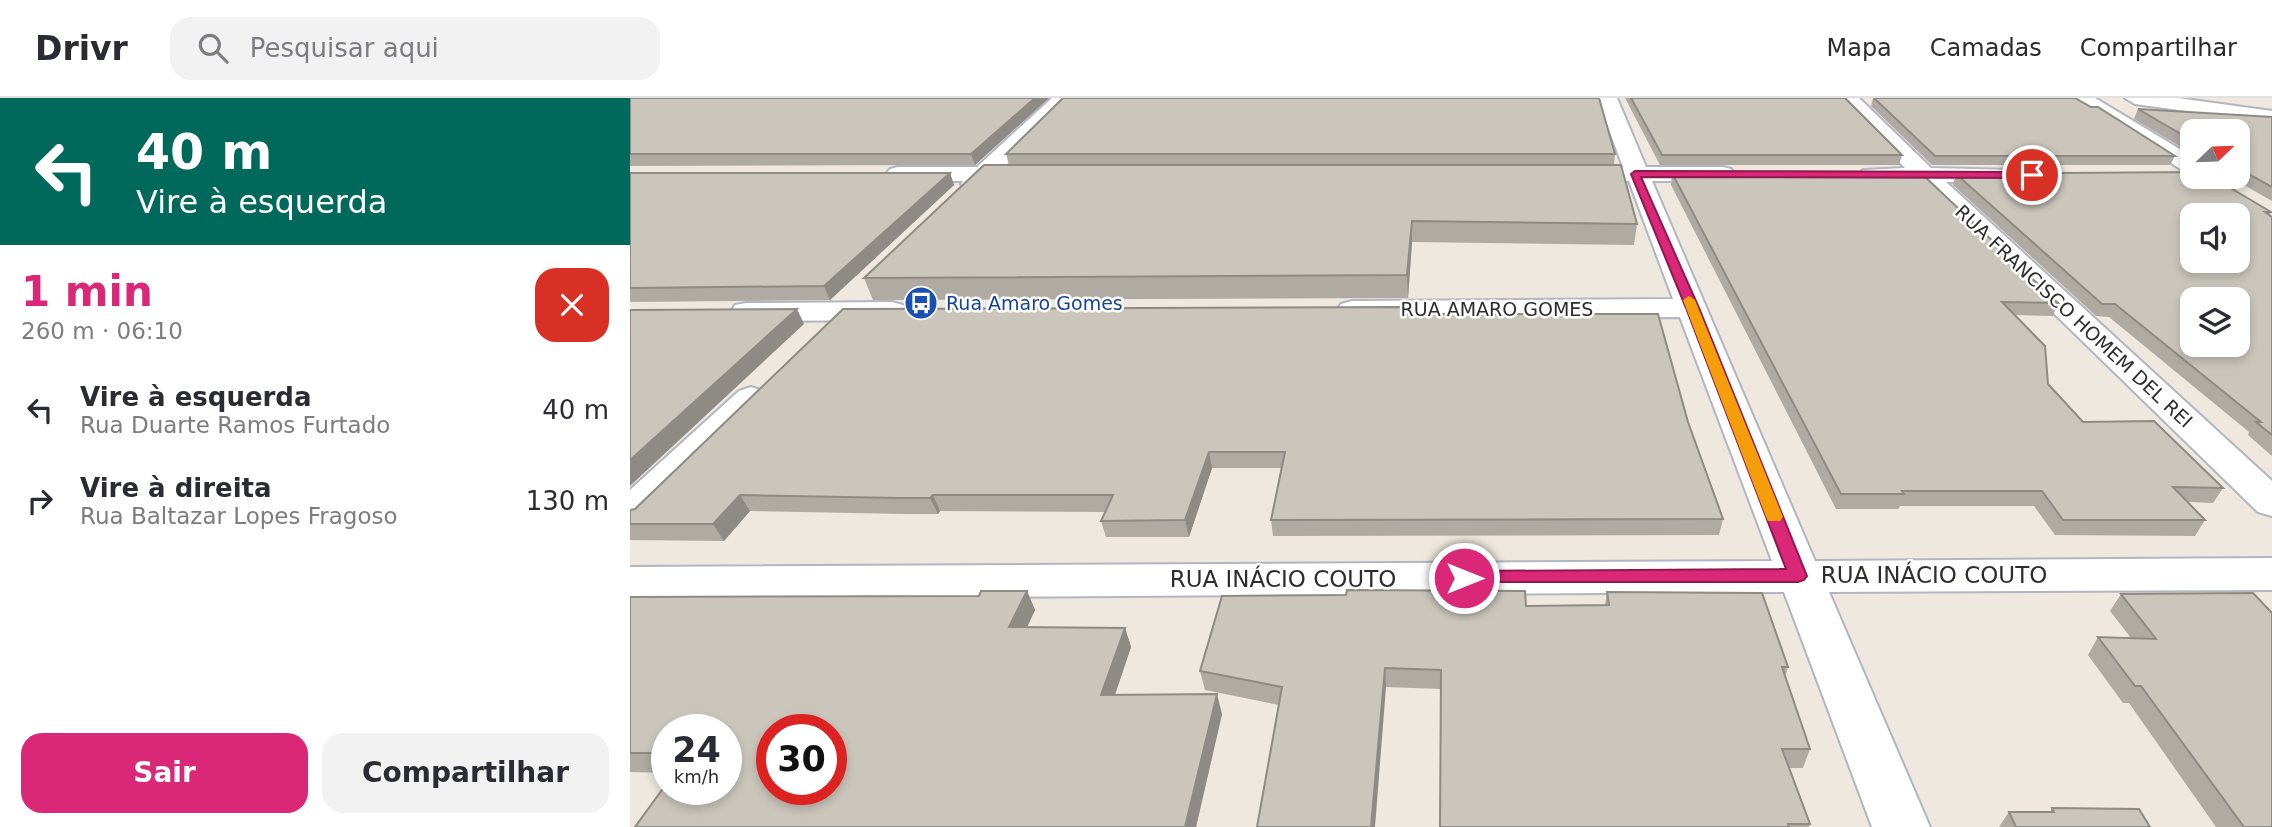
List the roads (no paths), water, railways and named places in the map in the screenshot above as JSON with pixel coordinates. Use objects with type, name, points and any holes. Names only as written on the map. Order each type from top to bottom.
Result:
[{"type":"street","points":[[955,202],[1062,98]]},
{"type":"street","points":[[1606,98],[1901,827]]},
{"type":"street","name":"RUA FRANCISCO HOMEM DEL REI","points":[[1848,98],[1925,175],[2272,503]]},
{"type":"street","points":[[2081,98],[2180,159]]},
{"type":"street","points":[[2135,98],[2272,117]]},
{"type":"street","points":[[874,174],[1053,174]]},
{"type":"street","points":[[1552,174],[1746,174]]},
{"type":"street","points":[[1843,175],[2032,175]]},
{"type":"street","points":[[2166,175],[2180,175]]},
{"type":"street","points":[[811,340],[870,284]]},
{"type":"street","name":"RUA AMARO GOMES","points":[[1330,310],[1693,308]]},
{"type":"street","points":[[722,312],[925,311]]},
{"type":"street","points":[[630,513],[771,379]]},
{"type":"street","name":"RUA INÁCIO COUTO","points":[[630,583],[2272,574]]},
{"type":"place","name":"Rua Amaro Gomes","points":[[921,303]]}]
